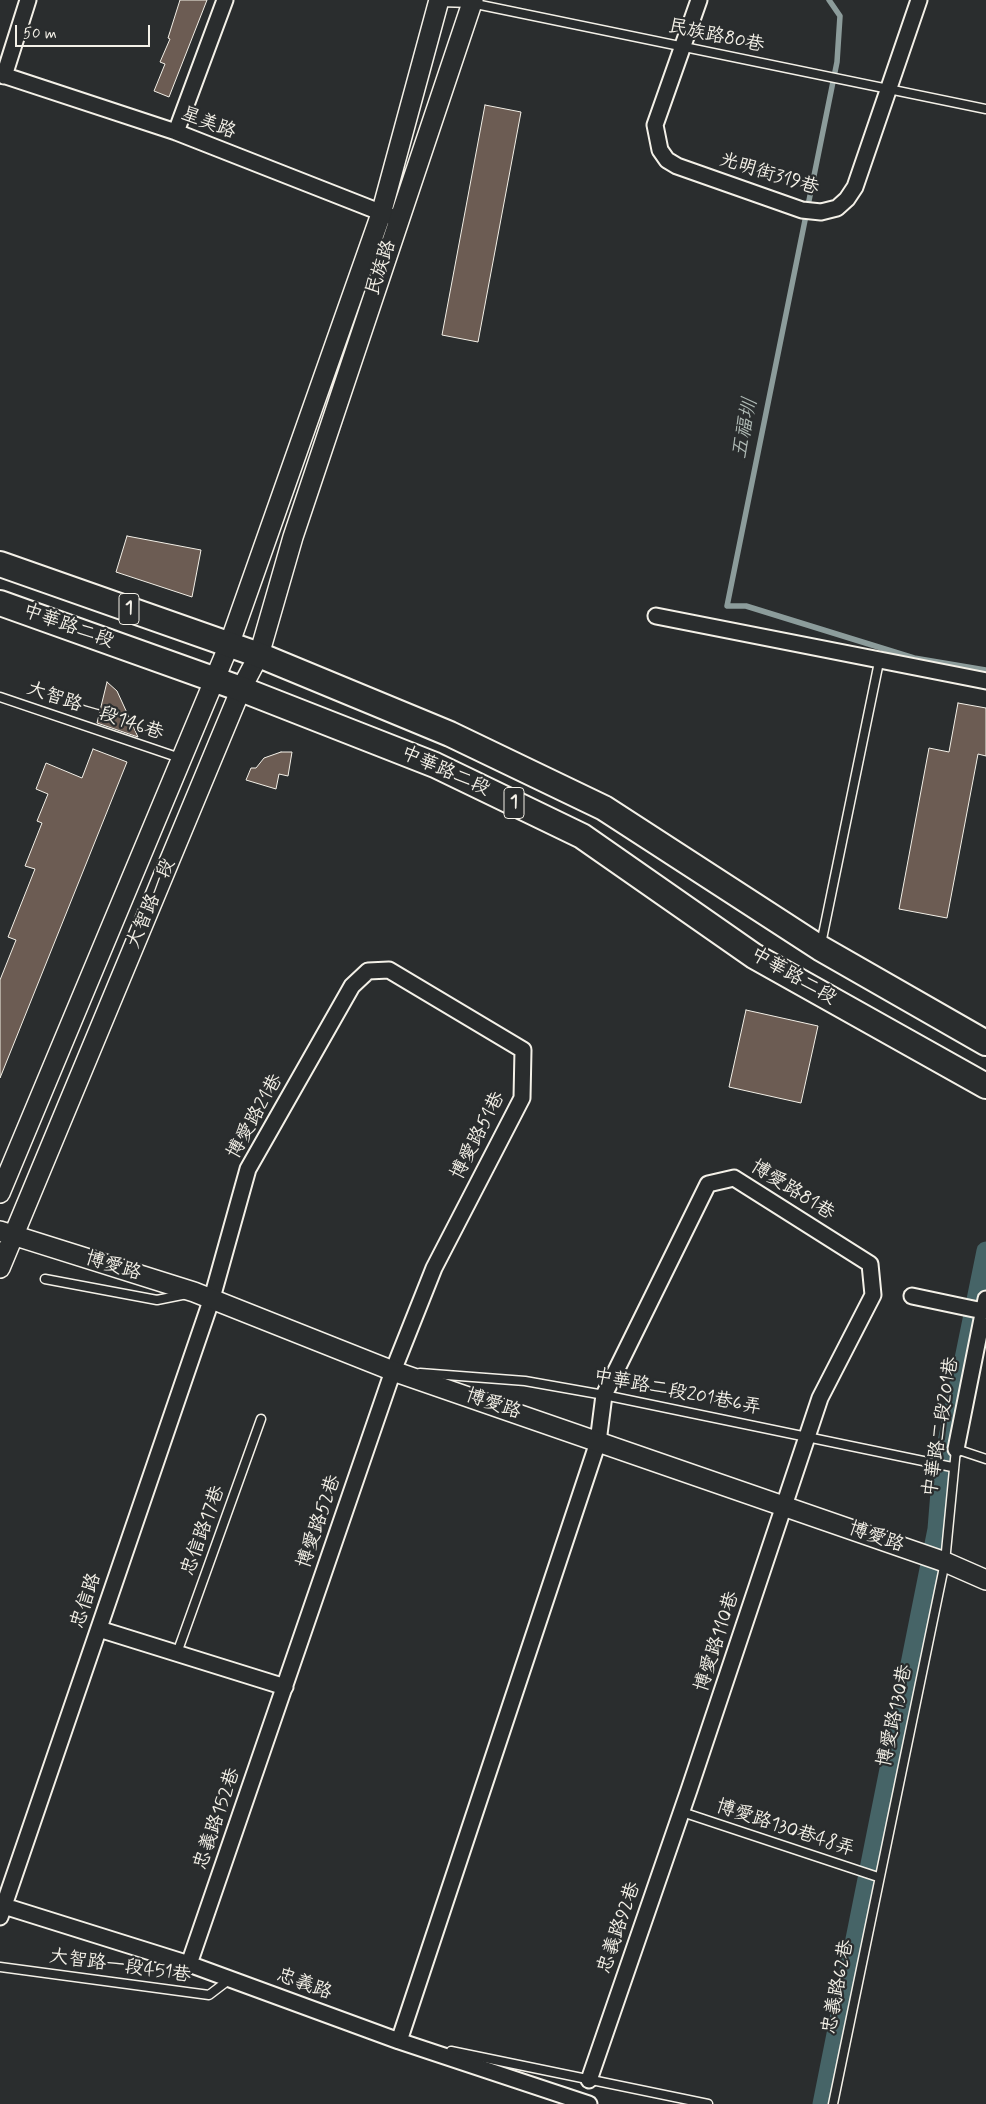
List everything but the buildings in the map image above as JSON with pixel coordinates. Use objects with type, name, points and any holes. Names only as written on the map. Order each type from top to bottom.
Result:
[{"type":"main road","name":"中華路二段","points":[[0,564],[259,655],[450,734],[604,808],[820,948],[986,1043]]},
{"type":"main road","name":"中華路二段","points":[[0,603],[241,689],[435,765],[582,836],[754,956],[986,1086]]},
{"type":"street","points":[[2,75],[28,0]]},
{"type":"street","points":[[176,132],[225,0]]},
{"type":"street","name":"光明街319巷","points":[[699,0],[655,125],[660,150],[667,160],[677,166],[809,211],[821,212],[837,208],[847,199],[855,187],[919,0]]},
{"type":"street","name":"民族路","points":[[293,536],[390,216],[436,1]]},
{"type":"street","name":"民族路","points":[[270,532],[472,2]]},
{"type":"street","name":"星美路","points":[[2,75],[176,132],[390,216]]},
{"type":"street","name":"大智路一段","points":[[0,1193],[213,679],[229,645],[270,532]]},
{"type":"street","name":"大智路一段","points":[[0,1268],[7,1234],[241,689],[259,655],[293,536]]},
{"type":"street","points":[[656,616],[879,662],[986,681]]},
{"type":"street","name":"博愛路51巷","points":[[368,971],[390,970],[524,1050],[522,1098],[434,1268],[394,1371]]},
{"type":"street","name":"博愛路21巷","points":[[212,1298],[248,1169],[352,986],[368,971]]},
{"type":"street","name":"博愛路81巷","points":[[399,2041],[598,1442],[604,1395],[708,1184],[734,1178],[870,1264],[873,1295],[820,1398],[784,1506]]},
{"type":"street","name":"博愛路","points":[[7,1234],[212,1298],[394,1371],[945,1562],[986,1580]]},
{"type":"street","points":[[912,1296],[984,1305]]},
{"type":"street","name":"忠信路","points":[[2,1912],[212,1298]]},
{"type":"street","name":"中華路二段201巷","points":[[956,1448],[984,1305]]},
{"type":"street","name":"博愛路52巷","points":[[285,1687],[394,1371]]},
{"type":"street","name":"博愛路110巷","points":[[689,1790],[784,1506]]},
{"type":"street","points":[[99,1629],[285,1687]]},
{"type":"street","name":"忠義路152巷","points":[[189,1964],[285,1687]]},
{"type":"street","name":"忠義路92巷","points":[[588,2080],[689,1790]]},
{"type":"street","name":"忠義路","points":[[2,1912],[189,1964],[399,2041],[589,2104]]},
{"type":"lane","name":"民族路80巷","points":[[436,1],[472,2],[986,110]]},
{"type":"lane","points":[[820,948],[879,662]]},
{"type":"lane","name":"大智路一段146巷","points":[[0,698],[180,758]]},
{"type":"lane","points":[[45,1279],[156,1300],[167,1300],[194,1292]]},
{"type":"lane","name":"中華路二段201巷6弄","points":[[394,1371],[525,1381],[807,1435],[952,1467]]},
{"type":"lane","name":"忠信路17巷","points":[[177,1653],[261,1419]]},
{"type":"lane","points":[[956,1448],[986,1459]]},
{"type":"lane","name":"中華路二段201巷","points":[[945,1562],[952,1467],[956,1448]]},
{"type":"lane","name":"博愛路130巷","points":[[878,1877],[945,1562]]},
{"type":"lane","name":"博愛路130巷48弄","points":[[682,1812],[878,1877]]},
{"type":"lane","name":"忠義路62巷","points":[[833,2104],[878,1877]]},
{"type":"lane","name":"大智路一段451巷","points":[[0,1967],[209,1995],[230,1979]]},
{"type":"lane","points":[[399,2041],[708,2104]]},
{"type":"waterway","name":"五福圳","points":[[829,0],[840,16],[837,62],[727,606],[746,606],[914,658],[986,670]]},
{"type":"waterway","points":[[822,2104],[937,1529],[942,1467],[986,1251]]}]
